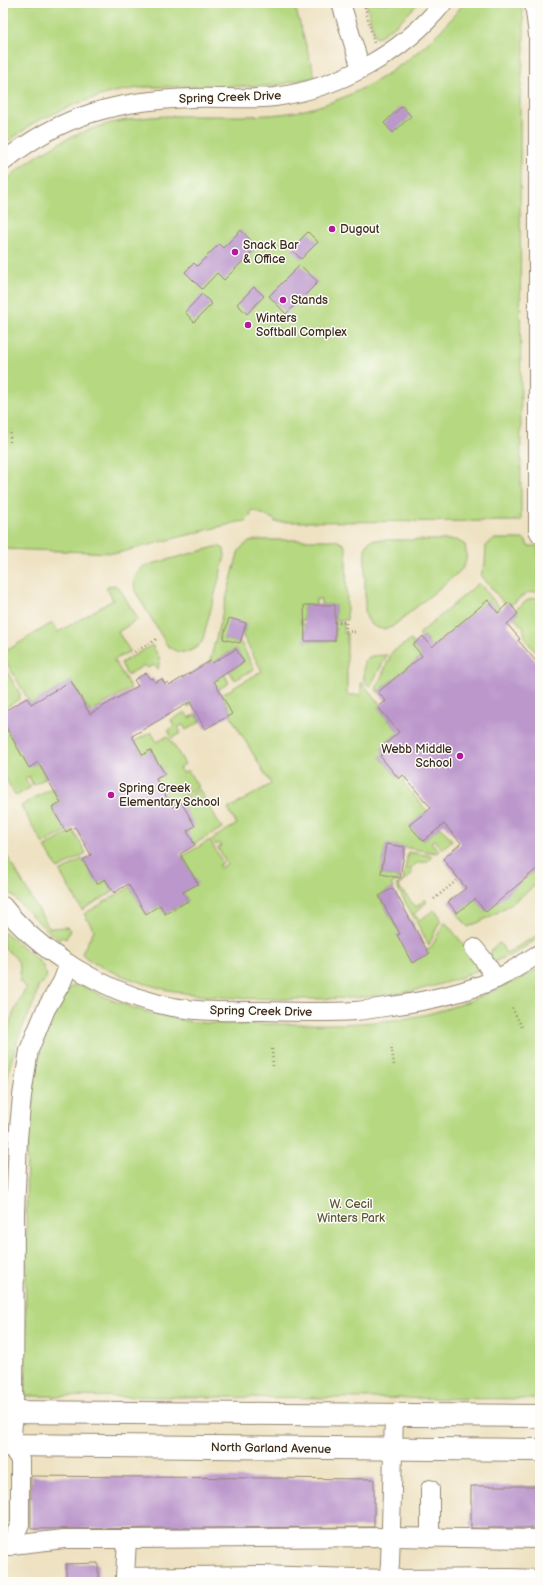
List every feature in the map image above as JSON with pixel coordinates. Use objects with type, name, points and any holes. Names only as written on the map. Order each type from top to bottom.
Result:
[{"type":"main road","points":[[9,1412],[540,1416]]},
{"type":"main road","name":"North Garland Avenue","points":[[6,1449],[540,1450]]},
{"type":"street","points":[[341,3],[361,69]]},
{"type":"street","name":"Spring Creek Drive","points":[[3,162],[36,137],[60,124],[121,104],[174,99],[244,99],[274,97],[296,93],[326,84],[361,69],[401,43],[422,26],[444,3]]},
{"type":"street","points":[[534,3],[538,35],[538,530],[540,534]]},
{"type":"street","name":"Spring Creek Drive","points":[[4,910],[44,946],[79,971],[114,988],[159,1004],[184,1009],[212,1011],[356,1011],[433,1000],[496,979],[540,954]]},
{"type":"street","points":[[474,948],[484,959],[496,979]]},
{"type":"street","points":[[5,1543],[20,1524],[20,1460],[6,1449],[9,1412],[15,1213],[11,1133],[29,1050],[46,1009],[62,982],[69,964]]},
{"type":"street","points":[[388,1580],[391,1537],[394,1415]]},
{"type":"street","points":[[430,1489],[430,1538]]},
{"type":"street","points":[[5,1543],[64,1539],[127,1540],[391,1537],[540,1539]]},
{"type":"street","points":[[127,1540],[126,1577],[163,1579],[259,1575],[388,1580],[540,1579]]},
{"type":"path","points":[[364,3],[374,43]]},
{"type":"path","points":[[3,441],[4,422]]},
{"type":"path","points":[[10,430],[10,442]]},
{"type":"path","points":[[335,622],[346,622],[346,632],[355,632]]},
{"type":"path","points":[[131,654],[156,639]]},
{"type":"path","points":[[434,899],[456,881]]},
{"type":"path","points":[[512,1008],[523,1028]]},
{"type":"path","points":[[391,1044],[394,1065]]},
{"type":"path","points":[[272,1049],[273,1069]]},
{"type":"green space","points":[[3,3],[294,3],[315,77],[273,86],[146,87],[113,92],[76,104],[35,122],[3,145]]},
{"type":"green space","points":[[366,3],[419,3],[397,24],[377,38],[375,37]]},
{"type":"green space","name":"Winters Softball Complex","points":[[464,3],[521,3],[524,26],[524,51],[520,98],[521,521],[275,522],[275,520],[253,510],[250,512],[251,516],[246,521],[118,553],[3,549],[3,183],[32,160],[64,140],[116,122],[162,116],[272,115],[297,112],[326,104],[360,90],[392,71],[421,49],[438,33]]},
{"type":"green space","points":[[495,539],[523,539],[526,541],[528,546],[538,546],[540,591],[526,593],[511,605],[506,606],[481,575],[485,564],[486,546],[489,542]]},
{"type":"green space","points":[[255,540],[336,540],[345,545],[347,620],[335,620],[335,605],[321,605],[321,599],[316,599],[316,605],[304,605],[304,620],[301,620],[301,624],[305,624],[305,641],[335,641],[335,623],[344,623],[344,633],[347,633],[347,695],[361,695],[361,682],[381,705],[378,707],[400,734],[395,735],[382,747],[383,754],[380,757],[398,778],[405,773],[408,777],[403,782],[432,817],[423,814],[410,825],[423,841],[436,830],[438,824],[452,840],[442,849],[434,840],[431,842],[439,851],[436,853],[386,844],[381,874],[400,879],[391,884],[393,888],[379,896],[397,929],[411,921],[414,926],[397,935],[427,950],[431,948],[444,923],[446,923],[482,968],[434,986],[384,995],[333,999],[240,998],[200,995],[142,983],[94,963],[82,953],[94,930],[84,914],[130,887],[146,914],[160,905],[165,914],[188,901],[183,892],[197,883],[182,856],[210,840],[223,863],[219,865],[220,868],[227,864],[218,848],[221,846],[219,843],[216,845],[212,839],[237,824],[228,809],[271,784],[230,715],[232,714],[223,697],[211,701],[262,671],[243,636],[246,623],[223,639],[241,643],[254,669],[235,680],[229,671],[244,662],[236,649],[217,660],[229,683],[188,707],[185,702],[220,677],[210,661],[238,553],[245,544]]},
{"type":"green space","points":[[372,540],[457,540],[465,545],[466,560],[464,566],[459,572],[392,627],[383,629],[375,627],[371,624],[366,617],[365,612],[365,549]]},
{"type":"green space","points":[[219,546],[224,549],[225,556],[202,642],[194,649],[185,652],[171,649],[167,645],[135,591],[134,584],[136,577],[144,566]]},
{"type":"green space","points":[[479,583],[501,609],[498,612],[488,601],[432,647],[424,636],[421,638],[419,634]]},
{"type":"green space","points":[[114,585],[119,588],[138,619],[118,632],[130,651],[114,660],[131,688],[90,712],[71,681],[31,704],[5,660],[6,651],[52,623],[58,632],[113,600],[106,587]]},
{"type":"green space","points":[[540,597],[537,603],[540,616],[540,657],[525,639],[524,629],[514,617],[518,614],[515,610],[529,599]]},
{"type":"green space","points":[[411,640],[414,644],[413,646],[422,656],[378,692],[376,689],[392,652]]},
{"type":"green space","points":[[152,645],[160,659],[158,670],[155,665],[147,668],[145,665],[127,675],[121,663]]},
{"type":"green space","points":[[387,655],[370,687],[364,680],[364,661],[372,656]]},
{"type":"green space","points":[[3,665],[20,694],[20,699],[3,709]]},
{"type":"green space","points":[[185,712],[189,718],[196,714],[200,722],[186,730],[183,725],[178,727],[181,733],[172,738],[168,730],[174,726],[171,720]]},
{"type":"green space","points":[[3,722],[29,767],[37,763],[46,778],[33,785],[29,776],[25,779],[31,787],[16,796],[3,774]]},
{"type":"green space","points":[[151,732],[157,742],[168,736],[185,764],[179,768],[183,773],[188,770],[198,787],[170,803],[156,779],[164,774],[151,750],[143,755],[135,741]]},
{"type":"green space","points":[[52,788],[61,803],[52,808],[66,831],[43,844],[21,806]]},
{"type":"green space","points":[[199,789],[222,828],[194,844],[171,806]]},
{"type":"green space","points":[[73,830],[86,853],[58,869],[45,847]]},
{"type":"green space","points":[[3,849],[49,928],[67,927],[70,930],[66,939],[62,937],[59,940],[44,927],[22,906],[3,883]]},
{"type":"green space","points":[[408,852],[432,856],[427,862],[415,864],[410,869],[412,874],[398,886],[416,907],[426,900],[426,903],[414,914],[420,920],[434,910],[440,916],[440,921],[429,945],[396,885],[403,881]]},
{"type":"green space","points":[[82,859],[97,883],[105,879],[113,892],[82,910],[60,872]]},
{"type":"green space","points":[[540,866],[540,881],[497,913],[468,927],[457,913],[475,898],[486,911]]},
{"type":"green space","points":[[3,932],[11,937],[42,964],[47,976],[38,987],[35,1000],[18,1038],[10,1065],[3,1103],[3,1043],[13,1014],[26,987],[19,981],[20,970],[16,958],[3,948]]},
{"type":"green space","points":[[540,934],[540,937],[515,953],[491,963],[491,951],[500,943],[506,953]]},
{"type":"green space","name":"W. Cecil Winters Park","points":[[540,968],[540,1399],[25,1396],[27,1121],[41,1051],[53,1018],[71,987],[79,985],[83,986],[112,1000],[157,1015],[188,1021],[226,1024],[343,1024],[394,1020],[443,1010],[486,994]]},
{"type":"building","points":[[402,106],[411,116],[393,133],[384,123]]},
{"type":"building","name":"Snack Bar & Office","points":[[241,230],[257,247],[224,280],[217,273],[202,289],[185,272],[194,263],[197,266],[219,244],[223,248]]},
{"type":"building","name":"Stands","points":[[308,232],[318,242],[301,259],[291,249]]},
{"type":"building","points":[[300,265],[318,282],[286,314],[269,296]]},
{"type":"building","name":"Stands","points":[[254,287],[264,296],[247,314],[237,304]]},
{"type":"building","points":[[202,294],[212,304],[194,322],[185,312]]},
{"type":"building","name":"Webb Middle School","points":[[488,600],[498,613],[509,602],[518,614],[507,624],[520,639],[518,640],[540,666],[540,756],[534,761],[540,767],[540,866],[486,912],[475,899],[457,913],[448,902],[466,888],[443,859],[461,843],[444,824],[423,841],[409,825],[431,808],[403,775],[399,779],[380,756],[383,754],[382,747],[399,732],[378,707],[386,701],[378,692],[422,656],[413,645],[423,636],[432,647]]},
{"type":"building","points":[[304,605],[335,605],[335,641],[305,641]]},
{"type":"building","points":[[229,618],[246,623],[240,643],[223,639]]},
{"type":"building","name":"Spring Creek Elementary School","points":[[236,649],[244,662],[214,681],[232,714],[205,729],[190,702],[132,736],[143,755],[150,750],[165,774],[156,779],[172,807],[181,802],[195,826],[187,831],[195,845],[180,854],[198,884],[183,892],[188,901],[165,914],[160,905],[146,914],[128,884],[114,893],[105,879],[97,884],[83,860],[91,855],[75,827],[66,832],[52,808],[61,803],[38,762],[29,768],[3,722],[3,712],[27,698],[31,704],[71,681],[90,714],[138,686],[134,680],[146,673],[150,679],[153,678],[155,682],[162,679],[165,684],[168,682],[170,685],[210,661],[212,663]]},
{"type":"building","points":[[386,844],[405,847],[400,878],[381,874]]},
{"type":"building","points":[[393,888],[429,954],[412,963],[397,935],[400,934],[379,896]]},
{"type":"building","points":[[31,1476],[374,1479],[374,1527],[31,1529]]},
{"type":"building","points":[[471,1486],[540,1486],[540,1528],[471,1528]]},
{"type":"building","points":[[98,1563],[98,1582],[66,1582],[66,1564]]},
{"type":"place","name":"Dugout","points":[[332,229]]},
{"type":"place","name":"Snack Bar & Office","points":[[235,252]]},
{"type":"place","name":"Stands","points":[[283,300]]},
{"type":"place","name":"Winters Softball Complex","points":[[248,325]]},
{"type":"place","name":"Webb Middle School","points":[[460,756]]},
{"type":"place","name":"Spring Creek Elementary School","points":[[111,795]]}]
